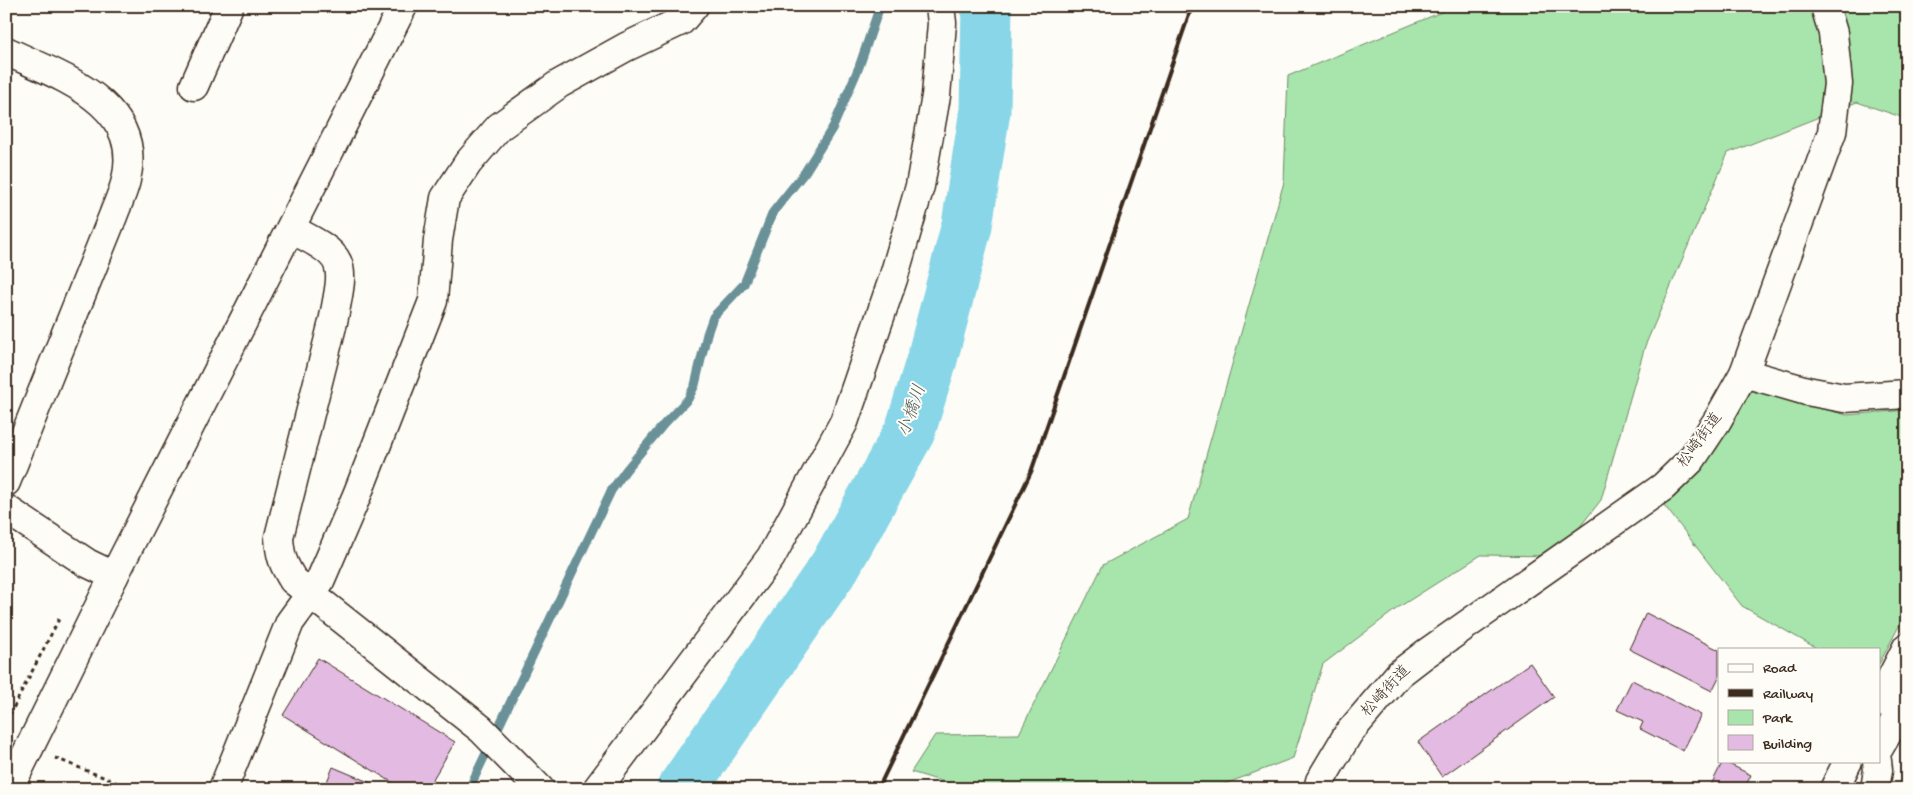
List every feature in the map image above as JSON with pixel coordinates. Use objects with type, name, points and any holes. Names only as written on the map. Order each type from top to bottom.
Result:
[{"type":"street","points":[[194,86],[229,6]]},
{"type":"street","points":[[9,789],[114,576],[403,6]]},
{"type":"street","points":[[223,789],[290,622],[320,581],[357,495],[432,301],[438,240],[445,198],[468,163],[499,127],[559,84],[626,46],[681,21],[694,6]]},
{"type":"street","points":[[597,789],[771,557],[844,422],[893,279],[920,186],[936,96],[942,23],[940,6]]},
{"type":"street","name":"松崎街道","points":[[1324,786],[1348,734],[1399,674],[1663,487],[1691,460],[1717,421],[1744,374],[1832,132],[1838,84],[1833,33],[1824,6]]},
{"type":"street","points":[[6,51],[66,79],[98,98],[114,114],[125,136],[128,159],[126,180],[113,216],[6,482]]},
{"type":"street","points":[[291,229],[325,246],[336,258],[341,270],[333,322],[279,537],[280,554],[286,569],[293,580],[310,594],[481,729],[540,789]]},
{"type":"street","points":[[1744,374],[1807,391],[1844,398],[1907,394]]},
{"type":"street","points":[[6,509],[87,563],[114,576]]},
{"type":"street","points":[[1880,700],[1907,647]]},
{"type":"street","points":[[1880,746],[1907,700]]},
{"type":"street","points":[[1834,789],[1848,762]]},
{"type":"street","points":[[1875,789],[1878,770],[1877,762]]},
{"type":"path","points":[[6,722],[60,616]]},
{"type":"path","points":[[47,755],[133,789]]},
{"type":"green space","points":[[1456,6],[1907,6],[1907,119],[1857,102],[1728,153],[1645,346],[1601,500],[1557,556],[1481,555],[1399,607],[1323,664],[1293,758],[1212,789],[967,789],[911,772],[935,735],[1019,734],[1103,565],[1188,519],[1284,182],[1288,76]]},
{"type":"green space","points":[[1751,390],[1847,415],[1907,410],[1907,611],[1880,662],[1880,648],[1816,648],[1742,606],[1664,505],[1716,450]]},
{"type":"building","points":[[1646,613],[1718,649],[1718,679],[1712,691],[1629,649]]},
{"type":"building","points":[[318,658],[455,742],[427,789],[403,789],[283,715]]},
{"type":"building","points":[[1530,663],[1554,697],[1442,777],[1418,742]]},
{"type":"building","points":[[1632,680],[1701,715],[1683,751],[1640,729],[1643,722],[1617,710]]},
{"type":"building","points":[[1904,747],[1907,747],[1907,789],[1901,789]]},
{"type":"building","points":[[1722,762],[1751,775],[1744,789],[1709,789]]},
{"type":"building","points":[[333,767],[371,783],[368,789],[324,789]]},
{"type":"building","points":[[1597,783],[1601,789],[1589,789]]},
{"type":"waterway","points":[[469,789],[611,491],[664,424],[688,399],[695,385],[713,317],[744,284],[773,212],[805,172],[833,127],[859,67],[880,6]]},
{"type":"waterway","name":"小橋川","points":[[682,789],[835,566],[910,431],[932,359],[967,225],[985,111],[987,6]]},
{"type":"railway","points":[[878,789],[1031,472],[1192,6]]}]
